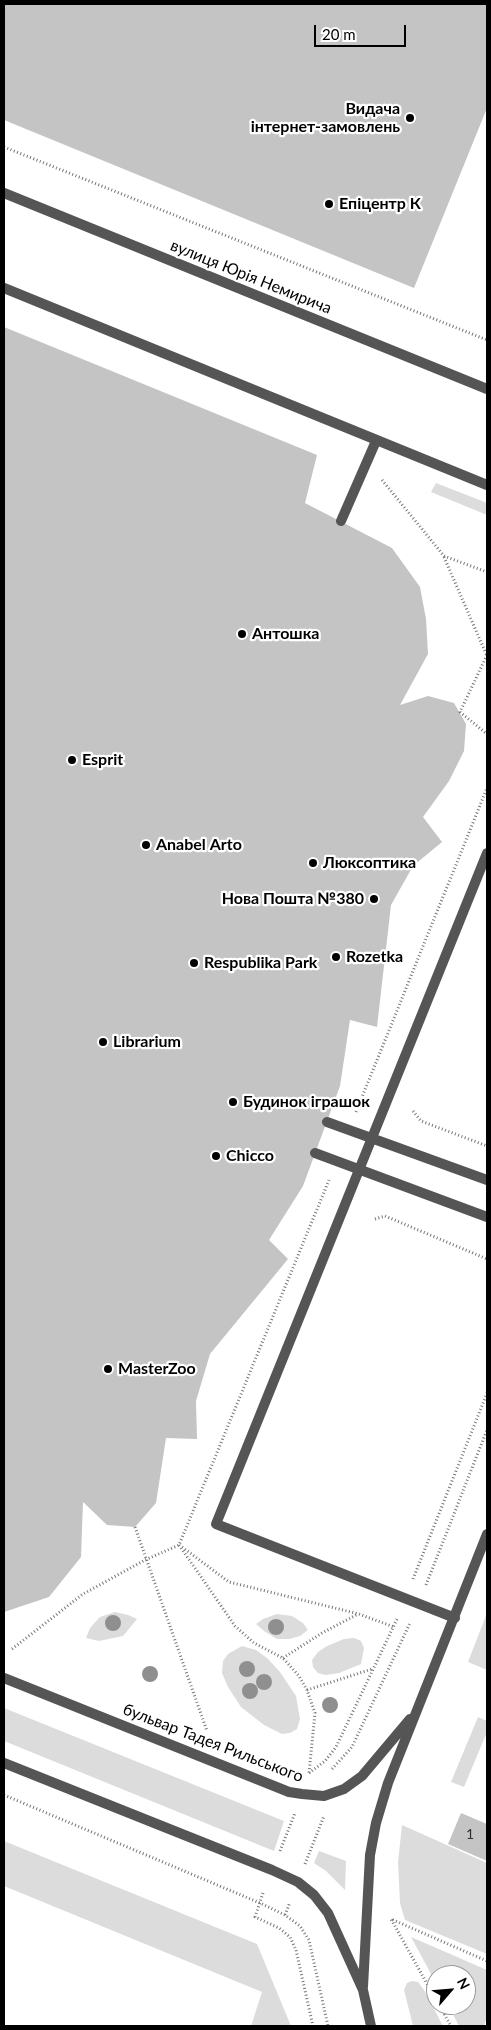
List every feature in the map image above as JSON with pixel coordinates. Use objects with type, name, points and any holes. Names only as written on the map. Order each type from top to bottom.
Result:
[{"type":"street","name":"вулиця Юрія Немирича","points":[[4,193],[487,389]]},
{"type":"street","points":[[4,288],[487,485]]},
{"type":"street","points":[[341,522],[376,441]]},
{"type":"street","points":[[455,1618],[216,1524],[487,853]]},
{"type":"street","points":[[327,1122],[487,1180]]},
{"type":"street","points":[[315,1153],[487,1217]]},
{"type":"street","points":[[363,1990],[370,1855],[376,1823],[388,1783],[487,1534]]},
{"type":"street","name":"бульвар Тадея Рильського","points":[[4,1678],[289,1792],[324,1796],[344,1789],[362,1776],[415,1713]]},
{"type":"street","points":[[4,1763],[298,1882],[314,1896],[328,1913],[363,1990],[371,2026]]},
{"type":"path","points":[[4,147],[487,340]]},
{"type":"path","points":[[366,463],[372,467],[444,556],[487,656],[460,712],[487,734]]},
{"type":"path","points":[[444,556],[487,572]]},
{"type":"path","points":[[349,1130],[487,788]]},
{"type":"path","points":[[412,1111],[421,1121],[487,1146]]},
{"type":"path","points":[[12,1649],[83,1594],[145,1560],[179,1545],[336,1161]]},
{"type":"path","points":[[375,1219],[385,1216],[487,1260]]},
{"type":"path","points":[[285,1916],[324,1816],[324,1776],[342,1760],[352,1746],[419,1603],[487,1430]]},
{"type":"path","points":[[135,1527],[206,1731]]},
{"type":"path","points":[[179,1545],[229,1582],[359,1614],[394,1627]]},
{"type":"path","points":[[179,1545],[235,1626],[254,1643],[283,1658],[299,1676],[307,1690],[315,1713],[309,1773]]},
{"type":"path","points":[[283,1658],[322,1633],[359,1614]]},
{"type":"path","points":[[307,1690],[372,1669]]},
{"type":"path","points":[[4,1795],[260,1903],[300,1926],[308,1940],[328,2026]]},
{"type":"path","points":[[280,1852],[295,1813]]},
{"type":"path","points":[[263,1893],[255,1917],[279,1928],[290,1937],[296,1950],[313,2026]]},
{"type":"path","points":[[426,1982],[391,1919],[487,1961]]},
{"type":"path","points":[[445,2015],[451,2026]]},
{"type":"shaded area","points":[[436,483],[487,503],[487,515],[431,492]]},
{"type":"shaded area","points":[[115,1612],[137,1619],[123,1636],[99,1641],[86,1638],[90,1628],[100,1617]]},
{"type":"shaded area","points":[[487,1613],[487,1670],[468,1662]]},
{"type":"shaded area","points":[[277,1614],[292,1616],[303,1623],[308,1630],[300,1636],[289,1639],[277,1639],[256,1624],[263,1619]]},
{"type":"shaded area","points":[[354,1638],[361,1641],[364,1648],[361,1664],[339,1673],[326,1675],[318,1673],[313,1667],[312,1660],[318,1652],[344,1639]]},
{"type":"shaded area","points":[[242,1646],[256,1650],[267,1658],[280,1672],[296,1696],[300,1719],[297,1729],[290,1733],[282,1734],[264,1725],[241,1707],[228,1687],[222,1673],[223,1661],[228,1654]]},
{"type":"shaded area","points":[[4,1708],[284,1821],[274,1851],[4,1741]]},
{"type":"shaded area","points":[[478,1717],[487,1721],[487,1732],[464,1787],[451,1782]]},
{"type":"shaded area","points":[[402,1825],[487,1863],[487,1954],[405,1920],[400,1903],[398,1862]]},
{"type":"shaded area","points":[[4,1841],[257,1944],[291,2026],[251,2026],[262,1992],[4,1886]]},
{"type":"shaded area","points":[[319,1851],[346,1861],[345,1890],[326,1871],[314,1863]]},
{"type":"shaded area","points":[[411,1937],[475,1965],[426,1965]]},
{"type":"shaded area","points":[[476,1965],[487,1970],[487,2016],[484,2026],[459,2026],[453,2015],[476,2015]]},
{"type":"shaded area","points":[[412,1981],[418,1982],[426,1994],[426,2015],[437,2015],[443,2026],[413,2026],[404,1990],[407,1983]]},
{"type":"building","name":"Епіцентр К","points":[[4,4],[487,4],[487,108],[414,288],[4,120]]},
{"type":"building","name":"Respublika Park","points":[[4,327],[317,455],[305,503],[392,548],[420,587],[426,619],[428,654],[400,705],[428,696],[454,703],[466,724],[464,751],[449,781],[423,817],[442,842],[413,866],[391,905],[377,1027],[350,1020],[340,1086],[303,1186],[269,1240],[288,1259],[210,1354],[196,1401],[197,1439],[166,1438],[156,1503],[135,1527],[107,1525],[83,1502],[81,1557],[49,1597],[4,1612]]},
{"type":"building","points":[[461,1813],[487,1824],[487,1861],[448,1844]]},
{"type":"place","name":"Видача інтернет-замовлень","points":[[410,118]]},
{"type":"place","name":"Епіцентр К","points":[[329,204]]},
{"type":"place","name":"Антошка","points":[[242,634]]},
{"type":"place","name":"Esprit","points":[[72,760]]},
{"type":"place","name":"Anabel Arto","points":[[146,845]]},
{"type":"place","name":"Люксоптика","points":[[313,863]]},
{"type":"place","name":"Нова Пошта №380","points":[[374,899]]},
{"type":"place","name":"Rozetka","points":[[336,957]]},
{"type":"place","name":"Respublika Park","points":[[194,963]]},
{"type":"place","name":"Librarium","points":[[103,1042]]},
{"type":"place","name":"Будинок іграшок","points":[[233,1102]]},
{"type":"place","name":"Chicco","points":[[216,1156]]},
{"type":"place","name":"MasterZoo","points":[[108,1369]]}]
